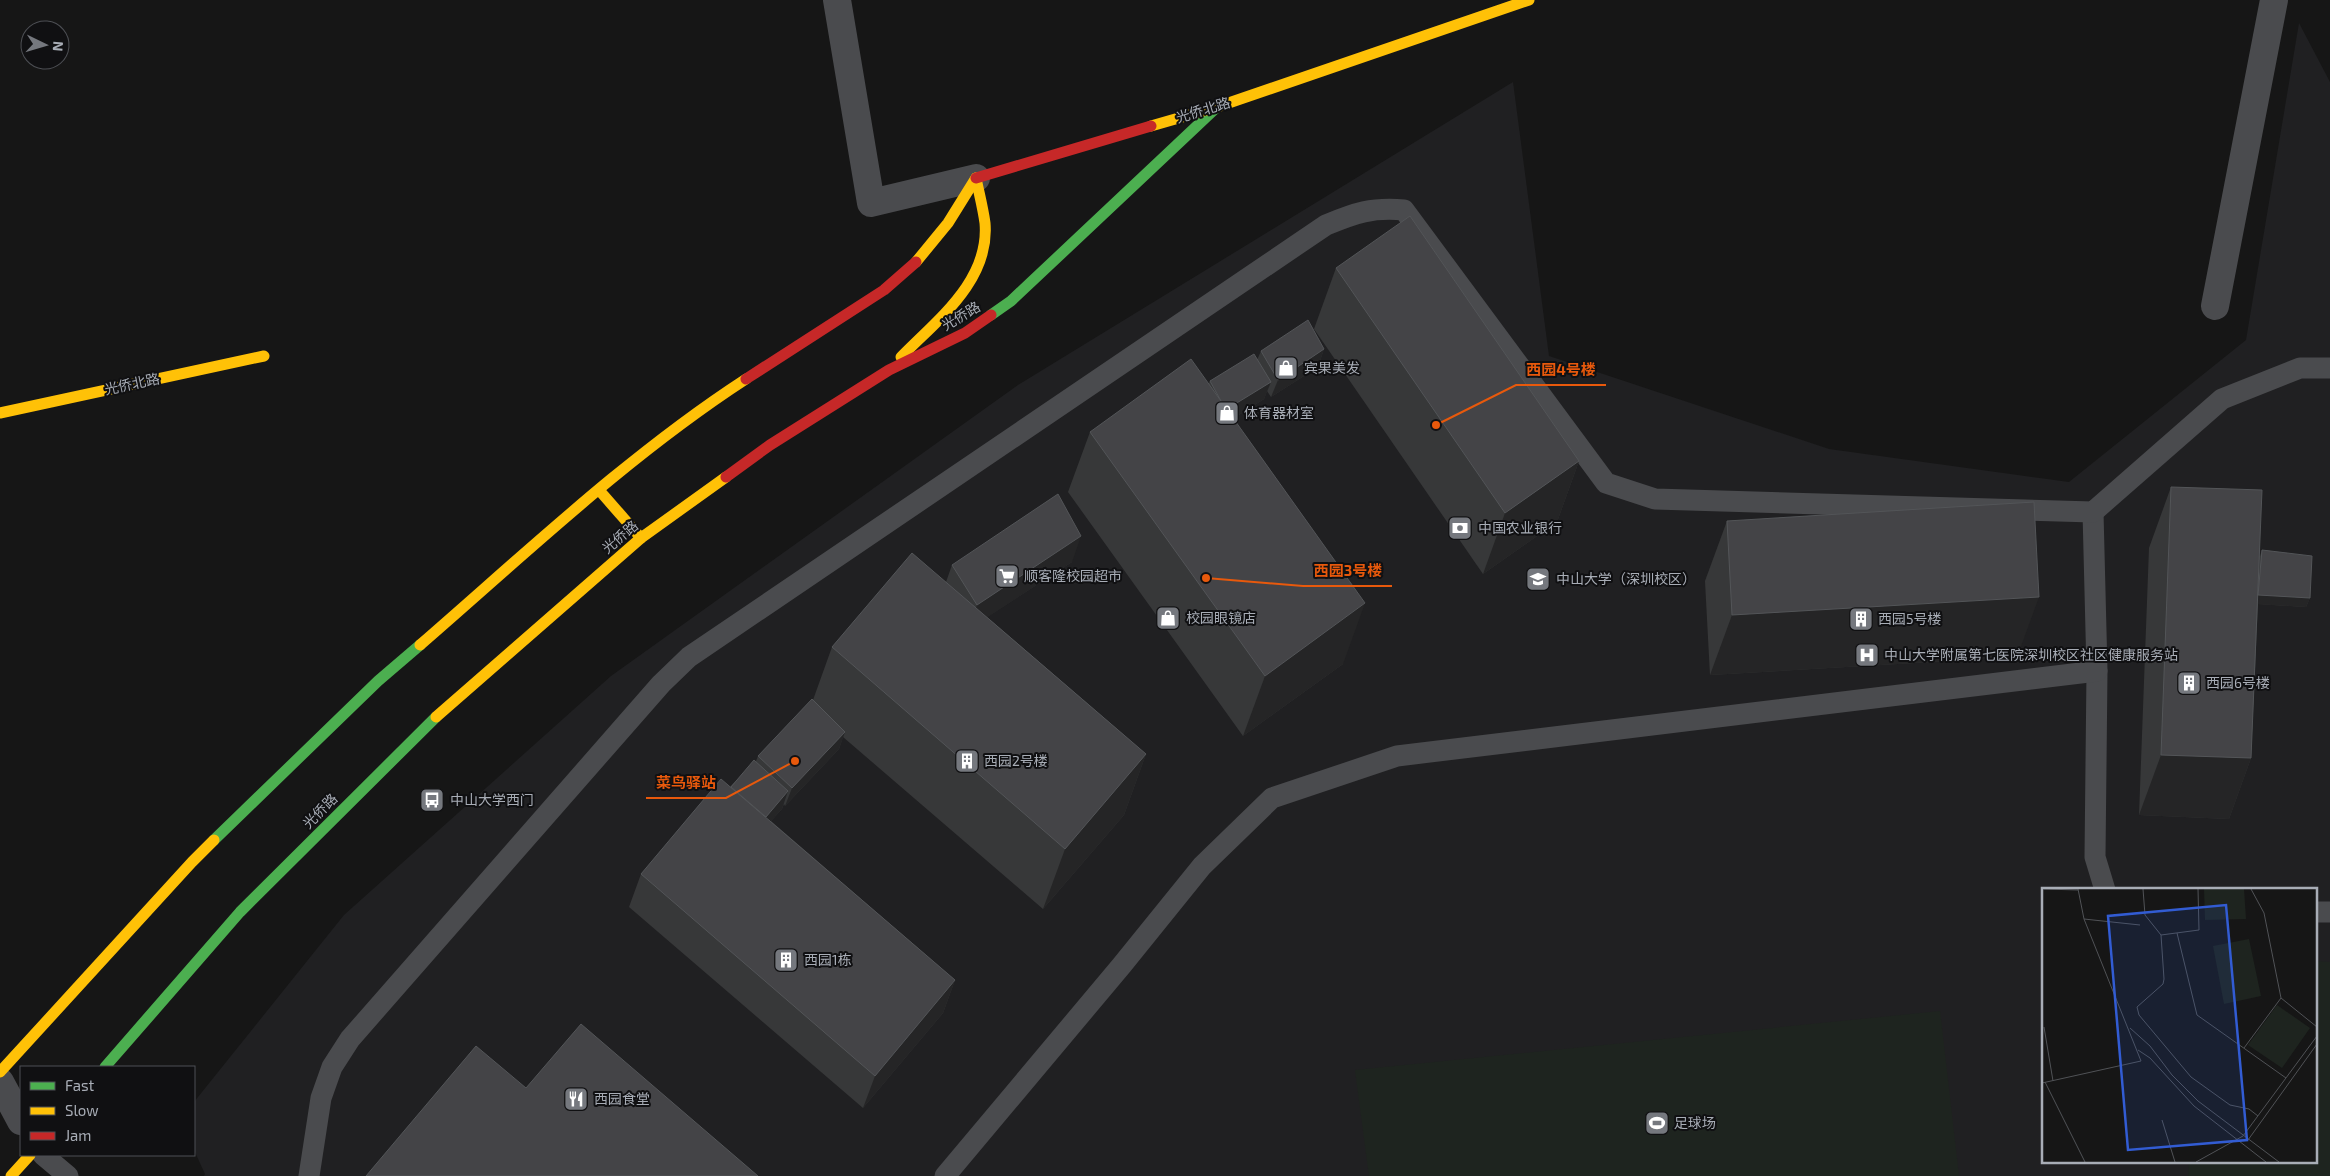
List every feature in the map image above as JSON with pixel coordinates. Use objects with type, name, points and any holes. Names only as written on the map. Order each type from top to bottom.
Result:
[{"type":"street","name":"光侨北路","points":[[837,0],[871,203],[976,178],[1217,106],[1529,0]]},
{"type":"street","points":[[2215,306],[2274,0]]},
{"type":"street","name":"光侨路","points":[[106,1066],[240,912],[419,733],[641,538],[770,446],[889,370],[965,333],[1011,301],[1217,106]]},
{"type":"street","points":[[889,370],[952,305],[975,276],[983,254],[985,224],[976,178]]},
{"type":"street","points":[[0,1072],[192,862],[363,695],[599,490],[659,442],[731,389],[884,290],[920,259],[948,223],[976,178]]},
{"type":"street","name":"光侨北路","points":[[0,413],[264,356]]},
{"type":"street","points":[[599,490],[641,538]]},
{"type":"street","points":[[0,1082],[20,1119]]},
{"type":"street","points":[[11,1176],[29,1156]]},
{"type":"lane","points":[[309,1176],[320,1098],[332,1067],[350,1039],[662,684],[689,657],[1326,225],[1361,211],[1382,208],[1404,210],[1606,483],[1655,499],[2093,512],[2222,399],[2300,368],[2330,368]]},
{"type":"lane","points":[[2093,512],[2097,671],[2096,857],[2104,888]]},
{"type":"lane","points":[[945,1176],[1122,966],[1202,866],[1272,798],[1397,756],[2097,671]]},
{"type":"lane","points":[[44,1156],[68,1176]]},
{"type":"shaded area","name":"中山大学（深圳校区）","points":[[2299,23],[2330,82],[2330,1176],[204,1176],[205,1174],[195,1152],[195,1101],[344,915],[611,676],[1018,385],[1513,82],[1549,356],[1829,449],[2069,482],[2246,340]]},
{"type":"shaded area","points":[[2318,961],[2330,962],[2330,1176],[2188,1176],[2189,1164],[2318,1164]]},
{"type":"shaded area","name":"足球场","points":[[1940,1011],[1959,1176],[1369,1176],[1355,1070]]},
{"type":"building","points":[[1410,216],[1579,461],[1505,513],[1336,268]]},
{"type":"building","points":[[1308,320],[1324,349],[1278,380],[1261,351]]},
{"type":"building","points":[[1254,354],[1271,382],[1227,409],[1210,381]]},
{"type":"building","points":[[1191,359],[1365,603],[1265,676],[1090,432]]},
{"type":"building","name":"西园6号楼","points":[[2171,487],[2262,490],[2251,758],[2161,755]]},
{"type":"building","points":[[1058,494],[1081,536],[977,605],[952,565]]},
{"type":"building","points":[[2034,502],[2039,597],[1732,615],[1727,521]]},
{"type":"building","points":[[2262,550],[2312,556],[2310,598],[2258,595]]},
{"type":"building","points":[[912,553],[1146,754],[1065,849],[832,647]]},
{"type":"building","points":[[812,699],[845,732],[792,788],[758,756]]},
{"type":"building","points":[[754,760],[788,791],[766,817],[731,787]]},
{"type":"building","name":"西园1栋","points":[[721,779],[955,980],[875,1076],[641,874]]},
{"type":"building","name":"西园食堂","points":[[581,1024],[758,1176],[366,1176],[476,1046],[526,1088]]},
{"type":"traffic: fast","points":[[991,315],[1011,301],[1217,107]]},
{"type":"traffic: fast","points":[[214,840],[378,681],[420,645]]},
{"type":"traffic: fast","points":[[106,1066],[240,912],[436,717]]},
{"type":"traffic: slow","points":[[1151,126],[1217,107],[1529,0]]},
{"type":"traffic: slow","points":[[901,357],[945,314],[970,281],[979,263],[984,244],[985,223],[976,178]]},
{"type":"traffic: slow","points":[[916,262],[948,223],[976,178]]},
{"type":"traffic: slow","points":[[0,413],[264,356]]},
{"type":"traffic: slow","points":[[420,645],[578,506],[660,440],[746,379]]},
{"type":"traffic: slow","points":[[436,717],[641,538],[726,477]]},
{"type":"traffic: slow","points":[[599,490],[641,538]]},
{"type":"traffic: slow","points":[[0,1072],[214,840]]},
{"type":"traffic: slow","points":[[11,1176],[29,1156]]},
{"type":"traffic: jam","points":[[976,178],[1151,126]]},
{"type":"traffic: jam","points":[[746,379],[884,290],[916,262]]},
{"type":"traffic: jam","points":[[726,477],[770,445],[889,370],[965,333],[991,315]]},
{"type":"place","name":"宾果美发","points":[[1286,368]]},
{"type":"place","name":"体育器材室","points":[[1227,413]]},
{"type":"place","name":"西园4号楼","points":[[1436,425]]},
{"type":"place","name":"中国农业银行","points":[[1460,528]]},
{"type":"place","name":"顺客隆校园超市","points":[[1007,576]]},
{"type":"place","name":"西园3号楼","points":[[1206,578]]},
{"type":"place","name":"中山大学（深圳校区）","points":[[1538,579]]},
{"type":"place","name":"校园眼镜店","points":[[1168,618]]},
{"type":"place","name":"西园5号楼","points":[[1861,619]]},
{"type":"place","name":"中山大学附属第七医院深圳校区社区健康服务站","points":[[1867,655]]},
{"type":"place","name":"西园6号楼","points":[[2189,683]]},
{"type":"place","name":"菜鸟驿站","points":[[795,761]]},
{"type":"place","name":"西园2号楼","points":[[967,761]]},
{"type":"place","name":"中山大学西门","points":[[432,800]]},
{"type":"place","name":"西园1栋","points":[[786,960]]},
{"type":"place","name":"西园食堂","points":[[576,1099]]},
{"type":"place","name":"足球场","points":[[1657,1123]]}]
